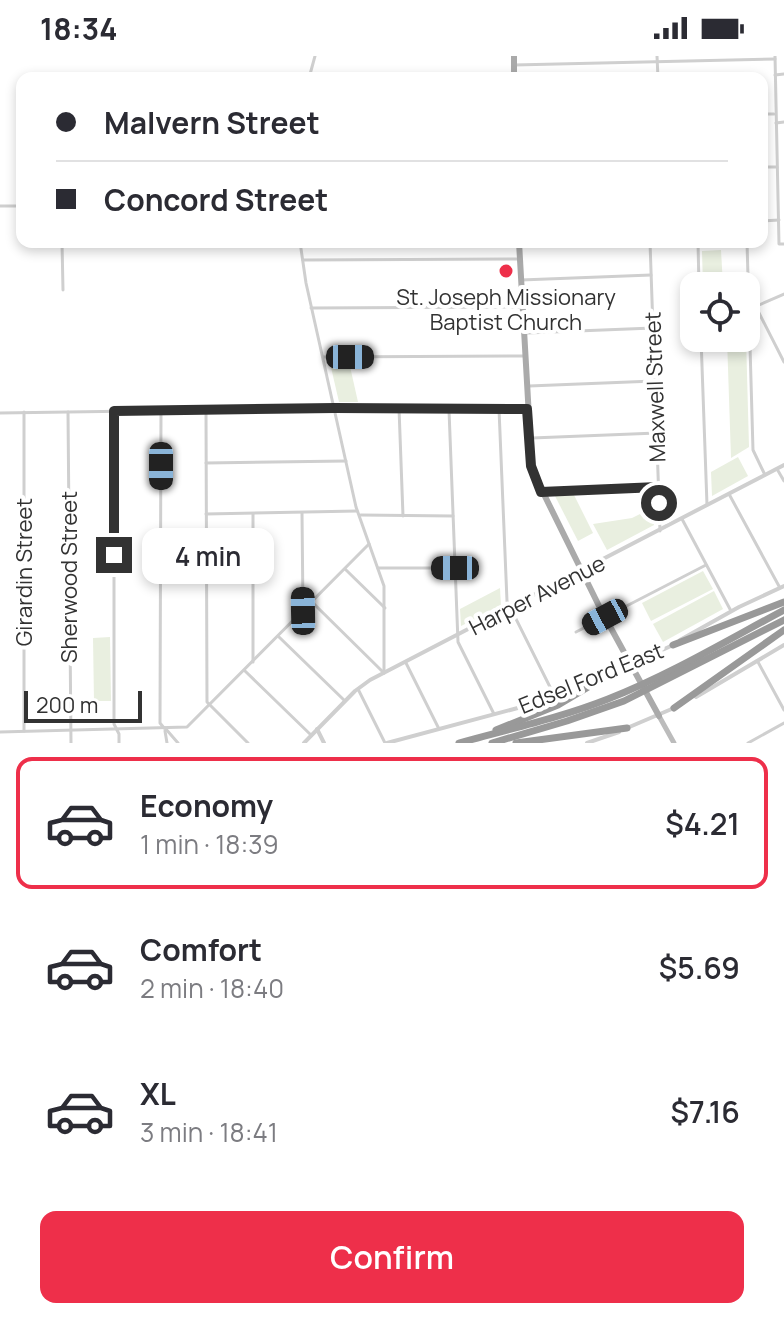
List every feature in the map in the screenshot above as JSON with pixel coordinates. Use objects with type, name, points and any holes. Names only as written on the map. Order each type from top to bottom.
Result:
[{"type":"highway","points":[[673,645],[784,602]]},
{"type":"highway","points":[[459,743],[554,718],[621,694],[676,669],[784,610]]},
{"type":"highway","points":[[492,743],[624,701],[784,620]]},
{"type":"highway","points":[[674,708],[784,630]]},
{"type":"highway","points":[[481,737],[558,705],[615,671]]},
{"type":"highway","points":[[516,743],[627,728]]},
{"type":"main road","points":[[514,56],[514,72]]},
{"type":"main road","points":[[519,248],[532,470],[581,571],[674,743]]},
{"type":"street","points":[[514,65],[775,57],[782,244]]},
{"type":"street","points":[[775,75],[784,74]]},
{"type":"street","points":[[768,114],[776,114]]},
{"type":"street","points":[[776,123],[784,122]]},
{"type":"street","points":[[768,167],[777,167]]},
{"type":"street","points":[[778,197],[784,195]]},
{"type":"street","points":[[768,221],[779,220]]},
{"type":"street","points":[[62,248],[63,290]]},
{"type":"street","points":[[301,248],[311,308],[358,513],[384,586],[384,673]]},
{"type":"street","name":"Maxwell Street","points":[[650,248],[660,531]]},
{"type":"street","points":[[698,248],[699,272]]},
{"type":"street","points":[[747,248],[748,272]]},
{"type":"street","points":[[303,260],[520,259]]},
{"type":"street","points":[[521,280],[651,275]]},
{"type":"street","points":[[760,305],[784,294]]},
{"type":"street","points":[[311,308],[522,307]]},
{"type":"street","points":[[760,315],[784,362]]},
{"type":"street","points":[[523,333],[653,328]]},
{"type":"street","points":[[702,352],[707,505]]},
{"type":"street","points":[[750,352],[753,450],[765,475]]},
{"type":"street","points":[[323,357],[524,356]]},
{"type":"street","points":[[526,386],[655,381]]},
{"type":"street","points":[[0,413],[335,408],[527,409]]},
{"type":"street","points":[[399,408],[403,516]]},
{"type":"street","points":[[449,409],[458,636],[494,714]]},
{"type":"street","points":[[499,409],[507,601],[554,695]]},
{"type":"street","points":[[161,410],[160,723],[178,743]]},
{"type":"street","points":[[206,410],[207,702],[248,743]]},
{"type":"street","points":[[114,411],[114,724],[119,743]]},
{"type":"street","name":"Girardin Street","points":[[24,412],[24,731]]},
{"type":"street","name":"Sherwood Street","points":[[68,412],[71,743]]},
{"type":"street","points":[[529,438],[657,433]]},
{"type":"street","points":[[206,463],[346,461]]},
{"type":"street","name":"Harper Avenue","points":[[304,743],[358,688],[784,465]]},
{"type":"street","points":[[777,469],[784,481]]},
{"type":"street","points":[[541,492],[658,487]]},
{"type":"street","points":[[729,494],[782,587]]},
{"type":"street","points":[[253,513],[253,662]]},
{"type":"street","points":[[302,513],[303,611]]},
{"type":"street","points":[[206,514],[453,516]]},
{"type":"street","points":[[682,519],[731,611]]},
{"type":"street","points":[[0,732],[187,727],[369,544]]},
{"type":"street","points":[[576,632],[706,565]]},
{"type":"street","points":[[378,568],[455,568]]},
{"type":"street","points":[[345,569],[385,608]]},
{"type":"street","name":"Edsel Ford East","points":[[386,743],[494,714],[615,671],[632,668],[731,611],[782,587]]},
{"type":"street","points":[[313,602],[384,673]]},
{"type":"street","points":[[278,637],[345,701]]},
{"type":"street","points":[[587,743],[659,716],[784,645]]},
{"type":"street","points":[[758,662],[784,710]]},
{"type":"street","points":[[406,663],[439,729]]},
{"type":"street","points":[[245,671],[311,736]]},
{"type":"street","points":[[358,688],[386,743]]},
{"type":"street","points":[[748,743],[784,723]]},
{"type":"street","points":[[164,728],[167,743]]},
{"type":"street","points":[[317,729],[324,743]]},
{"type":"green space","points":[[721,250],[722,272],[703,272],[702,251]]},
{"type":"green space","points":[[727,352],[746,352],[749,447],[731,458]]},
{"type":"green space","points":[[349,362],[358,402],[339,402],[330,363]]},
{"type":"green space","points":[[738,457],[748,476],[712,496],[711,472]]},
{"type":"green space","points":[[574,495],[593,533],[578,541],[555,496]]},
{"type":"green space","points":[[654,507],[654,525],[607,550],[593,524],[632,518]]},
{"type":"green space","points":[[703,571],[713,589],[651,621],[642,603]]},
{"type":"green space","points":[[500,588],[501,606],[461,626],[460,609]]},
{"type":"green space","points":[[714,591],[723,609],[663,642],[653,624]]},
{"type":"green space","points":[[110,637],[111,701],[94,701],[93,638]]},
{"type":"place","name":"St. Joseph Missionary Baptist Church","points":[[506,271]]},
{"type":"route","points":[[114,555],[114,411],[527,409],[531,466],[541,492],[658,487],[659,503]]}]
